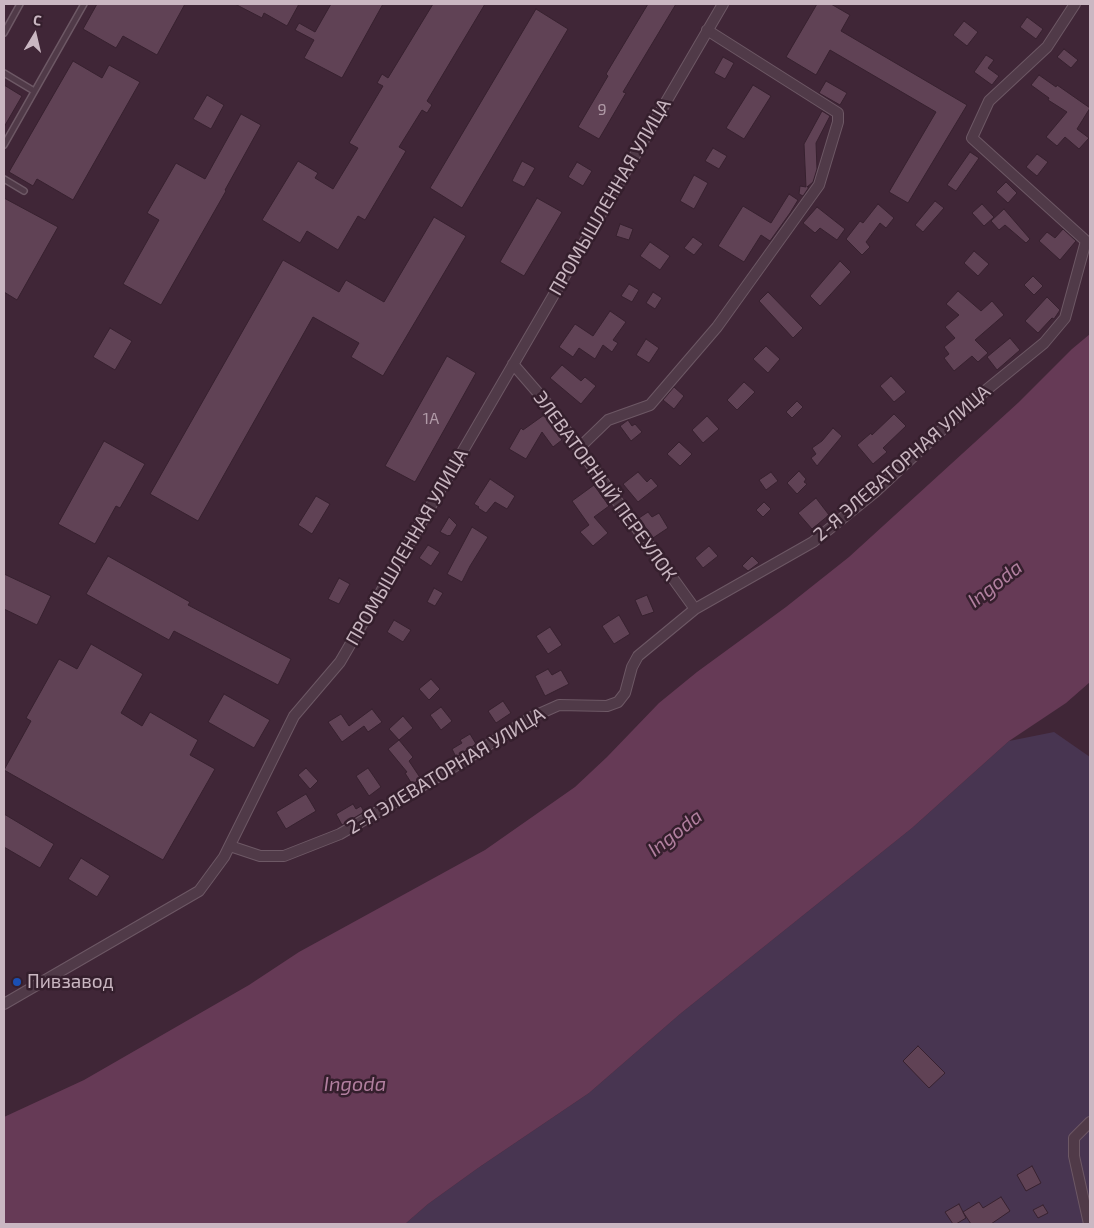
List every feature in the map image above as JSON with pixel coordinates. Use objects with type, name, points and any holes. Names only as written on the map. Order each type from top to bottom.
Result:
[{"type":"street","name":"ПРОМЫШЛЕННАЯ УЛИЦА","points":[[4,1004],[199,891],[224,858],[294,716],[340,662],[723,4]]},
{"type":"street","name":"2-Я ЭЛЕВАТОРНАЯ УЛИЦА","points":[[230,846],[260,856],[284,856],[340,834],[449,770],[532,717],[559,705],[594,704],[607,706],[618,702],[625,693],[632,667],[638,656],[696,609],[813,542],[875,492],[974,400],[1044,343],[1065,318],[1086,241],[972,138],[989,102],[1046,47],[1075,4]]},
{"type":"street","points":[[579,448],[608,420],[650,405],[717,328],[819,185],[838,122],[838,113],[707,30]]},
{"type":"street","name":"ЭЛЕВАТОРНЫЙ ПЕРЕУЛОК","points":[[514,364],[545,401],[696,609]]},
{"type":"street","points":[[1089,1224],[1074,1156],[1074,1138],[1090,1122]]},
{"type":"lane","points":[[4,33],[20,4]]},
{"type":"lane","points":[[4,145],[84,4]]},
{"type":"lane","points":[[4,73],[34,91]]},
{"type":"lane","points":[[4,179],[24,191]]},
{"type":"shaded area","points":[[1054,732],[1090,757],[1090,1224],[405,1224],[428,1204],[478,1168],[589,1093],[680,1014],[912,828],[1009,741]]},
{"type":"water","name":"Ingoda","points":[[1090,334],[1090,682],[1066,703],[1009,741],[912,828],[680,1014],[589,1093],[478,1168],[428,1204],[405,1224],[4,1224],[4,1117],[84,1080],[249,985],[299,952],[485,850],[575,787],[659,703],[849,557],[1019,402],[1072,349]]},
{"type":"building","points":[[97,4],[185,4],[157,55],[123,36],[116,48],[83,29]]},
{"type":"building","points":[[235,4],[299,4],[287,26],[264,13],[262,18]]},
{"type":"building","points":[[331,4],[383,4],[342,78],[304,58],[314,40],[295,30],[299,23],[315,32]]},
{"type":"building","points":[[433,4],[485,4],[427,101],[432,105],[427,113],[422,110],[399,147],[406,151],[365,220],[358,216],[338,250],[307,231],[300,243],[262,220],[298,161],[318,173],[315,178],[333,189],[358,148],[349,143],[383,86],[377,83],[382,74],[388,78]]},
{"type":"building","points":[[648,4],[676,4],[623,92],[626,93],[599,139],[578,127],[608,76],[606,74]]},
{"type":"building","points":[[817,4],[831,4],[850,15],[841,31],[967,105],[908,203],[889,192],[936,112],[830,50],[816,75],[786,57]]},
{"type":"building","points":[[536,9],[568,29],[462,208],[430,188]]},
{"type":"building","points":[[1027,17],[1043,29],[1036,39],[1020,27]]},
{"type":"building","points":[[964,21],[978,32],[967,46],[953,35]]},
{"type":"building","points":[[1064,49],[1078,60],[1071,68],[1057,57]]},
{"type":"building","points":[[986,55],[994,60],[988,68],[999,76],[992,85],[974,72]]},
{"type":"building","points":[[723,57],[734,63],[725,79],[714,73]]},
{"type":"building","points":[[73,61],[102,78],[109,65],[140,82],[73,200],[37,179],[33,186],[9,172]]},
{"type":"building","points":[[1039,75],[1090,108],[1077,129],[1089,138],[1079,149],[1065,137],[1057,146],[1046,137],[1067,112],[1048,100],[1049,98],[1031,85]]},
{"type":"building","points":[[826,81],[847,93],[840,105],[819,93]]},
{"type":"building","points":[[4,85],[22,96],[4,127]]},
{"type":"building","points":[[753,85],[771,96],[744,139],[726,128]]},
{"type":"building","points":[[207,95],[224,105],[211,129],[193,119]]},
{"type":"building","points":[[822,111],[830,116],[816,143],[817,169],[813,182],[807,187],[809,187],[803,196],[799,194],[800,186],[806,187],[804,144]]},
{"type":"building","points":[[241,114],[261,125],[161,305],[123,284],[159,220],[147,213],[176,163],[205,179]]},
{"type":"building","points":[[713,148],[727,156],[719,169],[705,161]]},
{"type":"building","points":[[970,152],[979,158],[956,191],[947,185]]},
{"type":"building","points":[[1037,154],[1048,162],[1037,176],[1026,167]]},
{"type":"building","points":[[522,161],[535,168],[524,187],[512,181]]},
{"type":"building","points":[[577,162],[592,171],[583,186],[568,177]]},
{"type":"building","points":[[694,175],[708,183],[694,209],[680,201]]},
{"type":"building","points":[[1006,182],[1017,193],[1008,203],[996,192]]},
{"type":"building","points":[[789,194],[798,200],[790,213],[770,241],[761,235],[744,262],[718,246],[743,206],[771,223]]},
{"type":"building","points":[[4,198],[58,227],[17,300],[4,292]]},
{"type":"building","points":[[537,198],[562,212],[524,276],[500,262]]},
{"type":"building","points":[[935,201],[944,208],[923,232],[915,225]]},
{"type":"building","points":[[878,204],[894,218],[886,228],[880,223],[866,242],[870,247],[862,255],[846,239],[860,221],[863,223]]},
{"type":"building","points":[[982,204],[994,217],[984,226],[972,213]]},
{"type":"building","points":[[817,207],[845,229],[837,240],[820,228],[815,233],[803,223]]},
{"type":"building","points":[[1004,209],[1030,239],[1026,243],[1005,225],[999,230],[991,221]]},
{"type":"building","points":[[434,217],[466,236],[383,376],[351,357],[359,343],[313,317],[198,521],[150,494],[283,260],[339,292],[346,280],[384,302]]},
{"type":"building","points":[[620,224],[633,229],[629,240],[616,236]]},
{"type":"building","points":[[1063,229],[1076,241],[1060,260],[1039,241],[1047,232],[1055,238]]},
{"type":"building","points":[[693,237],[703,244],[694,255],[684,248]]},
{"type":"building","points":[[650,242],[670,256],[660,270],[640,256]]},
{"type":"building","points":[[974,251],[989,264],[978,276],[964,263]]},
{"type":"building","points":[[840,261],[851,272],[820,306],[810,296]]},
{"type":"building","points":[[1033,276],[1043,286],[1034,295],[1024,285]]},
{"type":"building","points":[[629,284],[639,290],[632,302],[621,296]]},
{"type":"building","points":[[958,291],[981,311],[992,301],[1004,315],[975,340],[988,353],[978,362],[972,356],[954,371],[944,358],[949,354],[944,347],[955,338],[945,327],[959,315],[946,304]]},
{"type":"building","points":[[653,292],[662,298],[655,309],[646,303]]},
{"type":"building","points":[[768,292],[803,328],[793,338],[759,301]]},
{"type":"building","points":[[1047,297],[1060,310],[1054,319],[1052,318],[1038,333],[1025,321]]},
{"type":"building","points":[[610,311],[626,322],[613,340],[618,343],[612,352],[603,345],[595,359],[579,348],[573,357],[559,347],[575,324],[593,336]]},
{"type":"building","points":[[110,328],[132,341],[115,370],[93,357]]},
{"type":"building","points":[[1010,338],[1020,350],[997,370],[987,357]]},
{"type":"building","points":[[646,339],[659,348],[649,363],[636,355]]},
{"type":"building","points":[[766,346],[780,359],[768,373],[753,359]]},
{"type":"building","points":[[447,356],[476,373],[415,482],[385,466]]},
{"type":"building","points":[[562,365],[581,381],[585,377],[596,386],[581,404],[550,378]]},
{"type":"building","points":[[891,376],[906,392],[894,402],[880,386]]},
{"type":"building","points":[[744,382],[755,392],[737,410],[727,400]]},
{"type":"building","points":[[674,387],[684,396],[674,409],[663,400]]},
{"type":"building","points":[[797,401],[803,407],[792,418],[786,412]]},
{"type":"building","points":[[894,414],[906,426],[883,448],[887,452],[873,464],[857,445],[871,433],[872,435]]},
{"type":"building","points":[[544,415],[562,440],[553,447],[542,432],[526,459],[509,449],[521,428],[523,430]]},
{"type":"building","points":[[707,416],[719,429],[703,443],[692,430]]},
{"type":"building","points":[[628,420],[632,426],[635,424],[642,432],[631,441],[620,426]]},
{"type":"building","points":[[833,428],[842,436],[817,466],[811,458],[816,454],[812,448],[822,441]]},
{"type":"building","points":[[104,441],[145,464],[120,508],[116,506],[95,544],[58,524]]},
{"type":"building","points":[[679,442],[692,454],[680,466],[667,454]]},
{"type":"building","points":[[799,471],[806,479],[804,482],[807,484],[797,494],[787,483]]},
{"type":"building","points":[[638,472],[647,482],[651,478],[658,486],[638,502],[623,484]]},
{"type":"building","points":[[771,472],[778,481],[766,490],[759,480]]},
{"type":"building","points":[[490,479],[515,496],[507,509],[495,502],[486,513],[474,504]]},
{"type":"building","points":[[594,485],[609,506],[594,517],[608,533],[593,546],[580,532],[589,525],[572,501]]},
{"type":"building","points":[[316,496],[330,504],[312,534],[298,525]]},
{"type":"building","points":[[816,498],[829,515],[812,529],[798,513]]},
{"type":"building","points":[[764,502],[771,509],[763,517],[756,510]]},
{"type":"building","points":[[648,512],[652,517],[659,513],[668,528],[653,538],[639,518]]},
{"type":"building","points":[[449,517],[457,525],[450,536],[448,536],[440,532]]},
{"type":"building","points":[[472,527],[488,537],[462,582],[447,574]]},
{"type":"building","points":[[428,545],[440,552],[431,566],[419,558]]},
{"type":"building","points":[[709,546],[718,556],[703,568],[695,558]]},
{"type":"building","points":[[108,556],[190,602],[188,605],[291,659],[278,685],[174,631],[169,640],[86,594]]},
{"type":"building","points":[[752,556],[759,563],[748,571],[742,566]]},
{"type":"building","points":[[4,574],[51,596],[37,625],[4,609]]},
{"type":"building","points":[[339,578],[350,584],[339,604],[328,599]]},
{"type":"building","points":[[434,588],[443,593],[435,606],[427,602]]},
{"type":"building","points":[[647,595],[654,612],[642,616],[635,600]]},
{"type":"building","points":[[619,615],[630,634],[614,644],[602,626]]},
{"type":"building","points":[[394,620],[411,630],[403,642],[387,632]]},
{"type":"building","points":[[550,627],[562,645],[548,654],[536,636]]},
{"type":"building","points":[[91,644],[143,674],[121,713],[142,726],[150,712],[198,740],[190,755],[215,769],[163,860],[4,770],[31,721],[26,718],[59,659],[77,669]]},
{"type":"building","points":[[548,669],[552,675],[561,670],[569,684],[545,696],[535,676]]},
{"type":"building","points":[[431,679],[440,689],[429,700],[419,689]]},
{"type":"building","points":[[224,694],[270,720],[254,748],[208,722]]},
{"type":"building","points":[[503,701],[511,713],[496,723],[488,711]]},
{"type":"building","points":[[441,707],[452,721],[441,730],[430,715]]},
{"type":"building","points":[[372,709],[382,722],[368,732],[364,726],[342,742],[328,722],[341,714],[349,726]]},
{"type":"building","points":[[403,716],[413,728],[399,740],[389,729]]},
{"type":"building","points":[[470,734],[476,744],[456,757],[452,749],[462,743],[460,740]]},
{"type":"building","points":[[399,740],[413,757],[409,761],[421,779],[412,784],[405,773],[407,772],[388,749]]},
{"type":"building","points":[[306,768],[318,781],[310,789],[298,775]]},
{"type":"building","points":[[368,768],[381,787],[369,796],[356,776]]},
{"type":"building","points":[[306,794],[316,811],[286,829],[276,812]]},
{"type":"building","points":[[353,804],[356,809],[361,806],[364,812],[342,825],[336,814]]},
{"type":"building","points":[[4,814],[54,844],[40,868],[4,847]]},
{"type":"building","points":[[81,858],[110,876],[97,897],[68,879]]},
{"type":"building","points":[[918,1046],[945,1073],[929,1088],[903,1061]]},
{"type":"building","points":[[1032,1166],[1041,1183],[1026,1191],[1017,1175]]},
{"type":"building","points":[[1001,1197],[1010,1211],[991,1224],[971,1224],[963,1212],[979,1202],[983,1208]]},
{"type":"building","points":[[959,1204],[966,1218],[953,1224],[945,1212]]},
{"type":"building","points":[[1043,1205],[1048,1213],[1038,1218],[1033,1210]]},
{"type":"place","name":"Пивзавод","points":[[17,982]]}]
